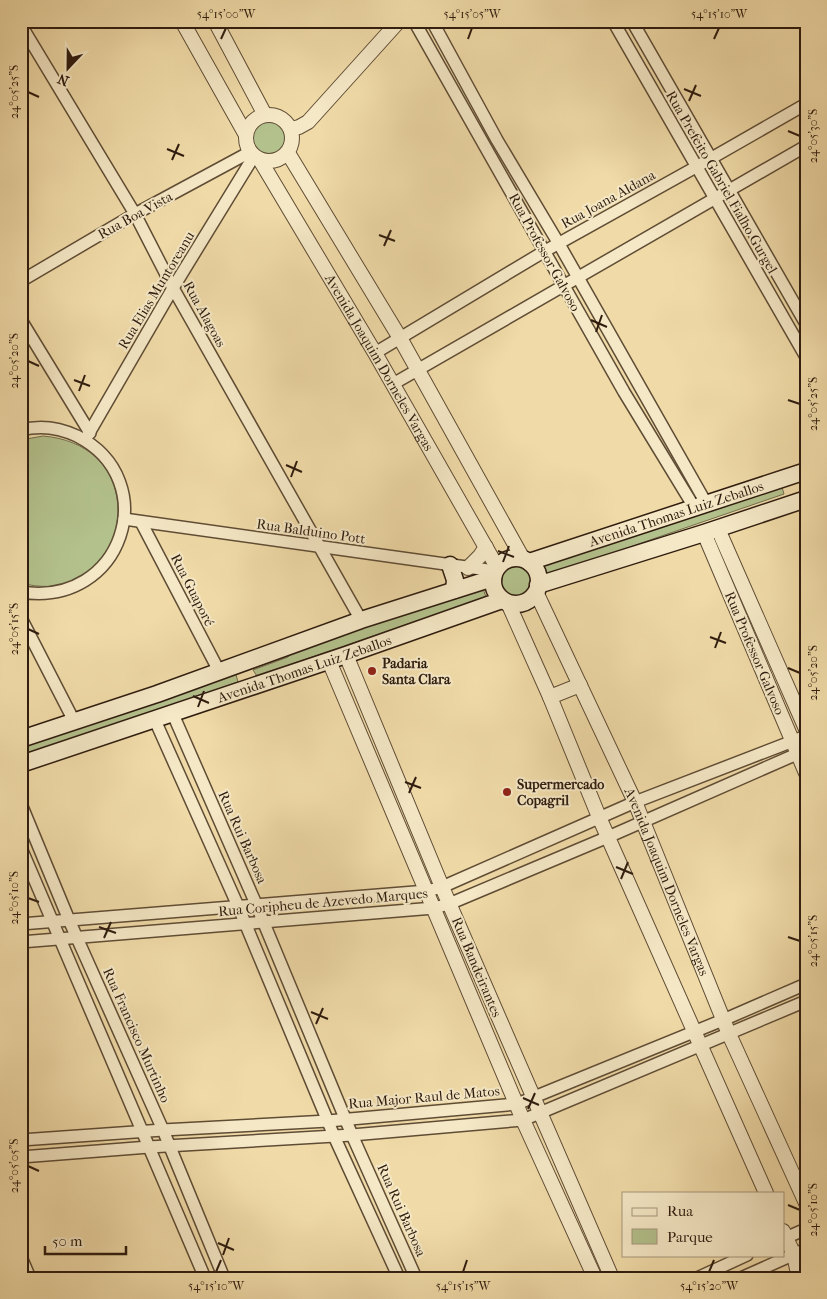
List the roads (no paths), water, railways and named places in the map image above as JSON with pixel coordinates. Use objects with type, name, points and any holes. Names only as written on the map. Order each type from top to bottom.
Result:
[{"type":"main road","name":"Avenida Thomas Luiz Zeballos","points":[[21,739],[361,620],[454,590],[495,572],[508,559],[526,561],[806,471]]},
{"type":"main road","points":[[803,500],[797,488],[799,482],[806,475]]},
{"type":"main road","name":"Avenida Thomas Luiz Zeballos","points":[[21,764],[505,601],[515,604],[524,603],[531,599],[537,589],[803,500]]},
{"type":"main road","name":"Avenida Joaquim Dorneles Vargas","points":[[526,561],[536,571],[537,589]]},
{"type":"main road","points":[[450,565],[455,580],[454,590]]},
{"type":"main road","name":"Avenida Joaquim Dorneles Vargas","points":[[495,572],[495,591],[505,601]]},
{"type":"main road","points":[[252,685],[250,674],[252,668],[256,662],[271,653]]},
{"type":"street","points":[[182,21],[246,135]]},
{"type":"street","points":[[215,21],[265,115]]},
{"type":"street","points":[[291,129],[308,122],[399,21]]},
{"type":"street","name":"Rua Professor Galvoso","points":[[414,21],[624,392],[700,505]]},
{"type":"street","name":"Rua Professor Galvoso","points":[[432,21],[497,140],[578,277],[700,505]]},
{"type":"street","name":"Rua Prefeito Gabriel Fialho Gurgel","points":[[612,21],[806,356]]},
{"type":"street","name":"Rua Prefeito Gabriel Fialho Gurgel","points":[[632,21],[806,324]]},
{"type":"street","name":"Rua Alagoas","points":[[21,25],[135,214],[173,288],[361,620]]},
{"type":"street","name":"Rua Joana Aldana","points":[[375,353],[545,251],[806,104]]},
{"type":"street","points":[[265,115],[283,119],[291,129],[293,141],[288,153],[272,162],[255,156],[247,146],[246,135],[248,129],[254,120],[265,115]]},
{"type":"street","points":[[485,146],[497,140]]},
{"type":"street","points":[[393,384],[806,146]]},
{"type":"street","name":"Avenida Joaquim Dorneles Vargas","points":[[288,153],[400,338],[526,561]]},
{"type":"street","name":"Rua Boa Vista","points":[[21,281],[135,214],[255,156]]},
{"type":"street","name":"Avenida Joaquim Dorneles Vargas","points":[[255,156],[393,384],[486,547],[495,572]]},
{"type":"street","name":"Rua Elias Muntoreanu","points":[[87,437],[173,288],[255,156]]},
{"type":"street","points":[[21,320],[87,437],[108,461],[116,474],[124,504],[124,519],[120,537],[113,553],[103,567],[90,579],[74,588],[57,593],[21,592]]},
{"type":"street","points":[[624,392],[638,386]]},
{"type":"street","points":[[21,430],[40,427],[87,437]]},
{"type":"street","name":"Rua Balduino Pott","points":[[124,519],[495,572]]},
{"type":"street","name":"Rua Guaporé","points":[[141,522],[219,671]]},
{"type":"street","name":"Rua Professor Galvoso","points":[[711,531],[766,640],[806,729]]},
{"type":"street","name":"Rua Professor Galvoso","points":[[711,531],[752,646],[798,748],[806,773]]},
{"type":"street","points":[[468,568],[486,547]]},
{"type":"street","name":"Avenida Joaquim Dorneles Vargas","points":[[537,589],[635,802],[723,1020],[806,1203]]},
{"type":"street","name":"Avenida Joaquim Dorneles Vargas","points":[[505,601],[550,697],[599,817],[766,1192]]},
{"type":"street","points":[[21,618],[74,721]]},
{"type":"street","points":[[752,646],[766,640]]},
{"type":"street","name":"Rua Bandeirantes","points":[[346,655],[449,904],[612,1278]]},
{"type":"street","name":"Rua Bandeirantes","points":[[329,661],[523,1120],[595,1278]]},
{"type":"street","points":[[550,697],[580,686]]},
{"type":"street","points":[[346,701],[362,694]]},
{"type":"street","name":"Rua Rui Barbosa","points":[[172,712],[256,904],[352,1135],[416,1278]]},
{"type":"street","points":[[154,718],[238,906],[334,1136],[399,1278]]},
{"type":"street","name":"Rua Coripheu de Azevedo Marques","points":[[21,942],[434,908],[449,904],[643,822],[798,748],[806,736]]},
{"type":"street","name":"Rua Coripheu de Azevedo Marques","points":[[21,924],[427,891],[442,887],[635,802],[798,748]]},
{"type":"street","points":[[390,803],[405,797]]},
{"type":"street","name":"Rua Francisco Murtinho","points":[[21,804],[69,920],[163,1130],[224,1278]]},
{"type":"street","points":[[197,814],[214,808]]},
{"type":"street","points":[[410,851],[424,845]]},
{"type":"street","points":[[21,848],[205,1278]]},
{"type":"street","points":[[32,874],[48,869]]},
{"type":"street","points":[[367,896],[369,913]]},
{"type":"street","points":[[134,915],[137,933]]},
{"type":"street","points":[[464,978],[479,972]]},
{"type":"street","name":"Rua Major Raul de Matos","points":[[21,1140],[328,1120],[517,1104],[806,984]]},
{"type":"street","points":[[21,1157],[169,1145],[352,1135],[523,1120],[806,1001]]},
{"type":"street","points":[[481,1019],[496,1013]]},
{"type":"street","points":[[97,1025],[114,1019]]},
{"type":"street","points":[[287,1024],[304,1019]]},
{"type":"street","points":[[611,1066],[617,1082]]},
{"type":"street","points":[[432,1111],[435,1128]]},
{"type":"street","points":[[225,1126],[226,1142]]},
{"type":"street","points":[[76,1136],[79,1152]]},
{"type":"street","points":[[170,1195],[187,1188]]},
{"type":"street","points":[[564,1209],[579,1202]]},
{"type":"street","points":[[379,1234],[394,1228]]},
{"type":"street","points":[[799,1278],[800,1252],[784,1236],[806,1229]]},
{"type":"street","points":[[582,1250],[597,1244]]},
{"type":"street","points":[[196,1256],[213,1250]]},
{"type":"street","points":[[741,1278],[800,1252]]},
{"type":"street","points":[[697,1278],[745,1256]]},
{"type":"street","points":[[21,1257],[30,1278]]},
{"type":"place","name":"Padaria Santa Clara","points":[[372,671]]},
{"type":"place","name":"Supermercado Copagril","points":[[507,792]]}]
